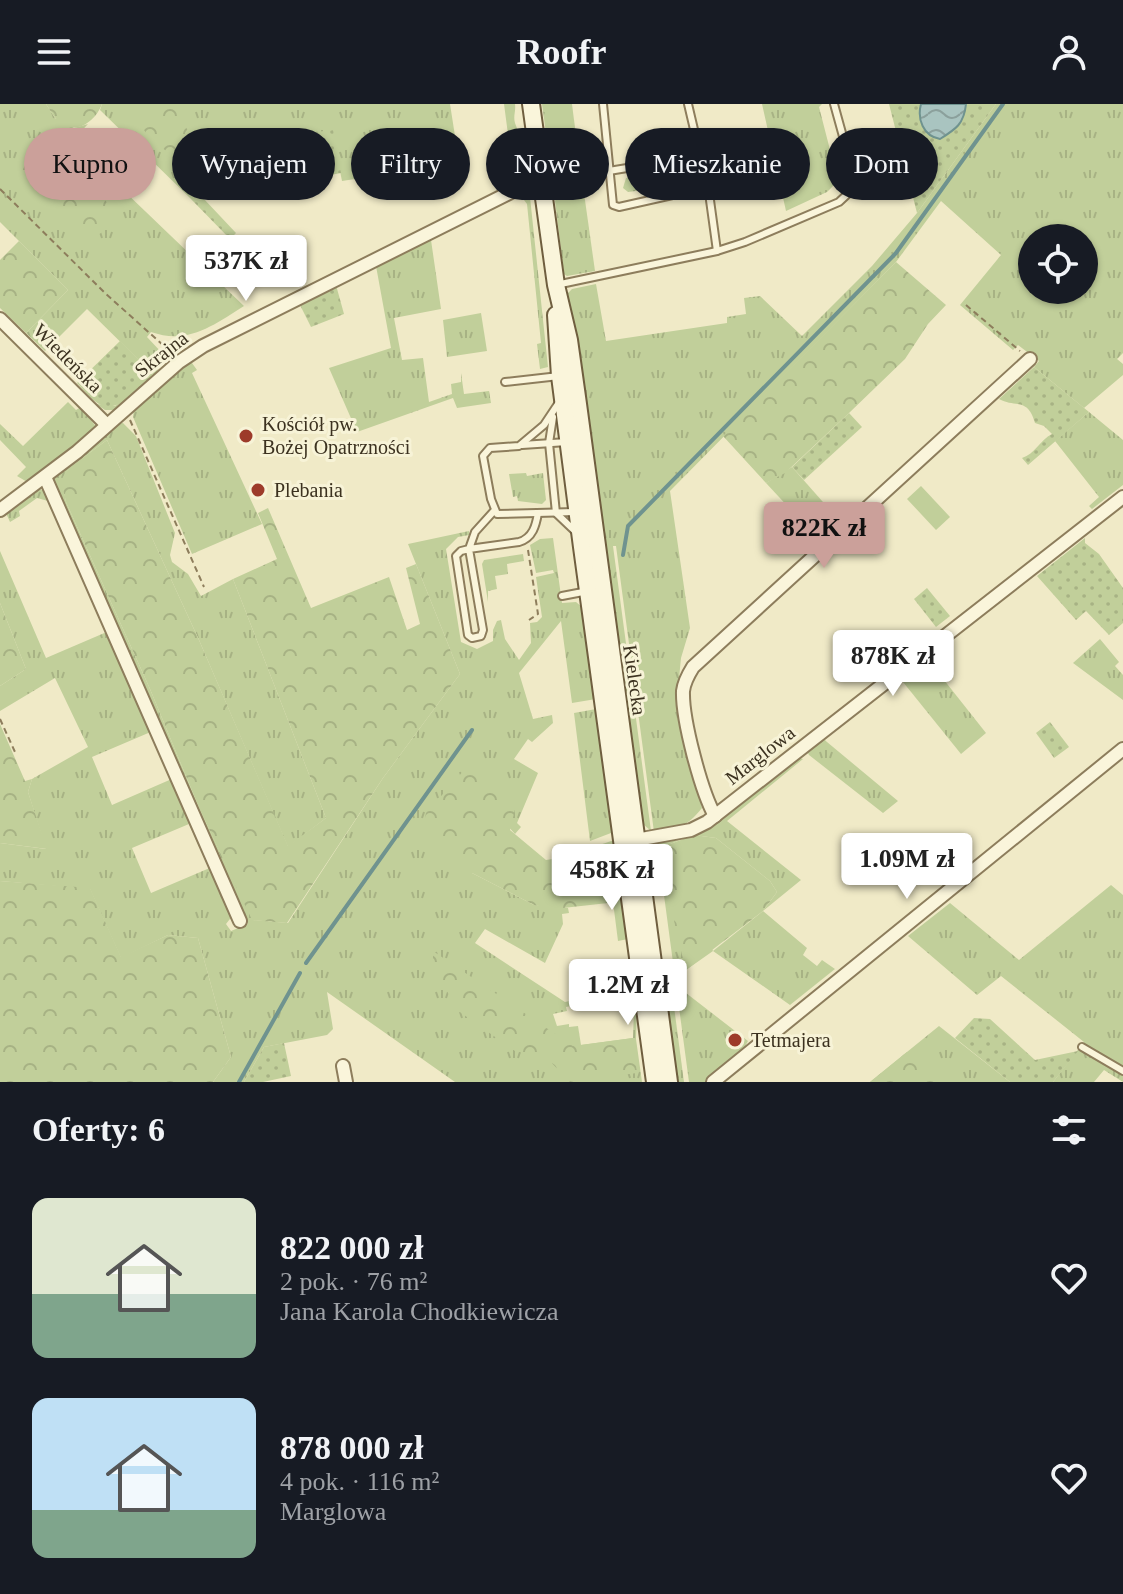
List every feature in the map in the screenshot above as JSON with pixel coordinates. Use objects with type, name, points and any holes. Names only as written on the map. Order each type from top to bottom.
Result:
[{"type":"main road","name":"Kielecka","points":[[531,104],[534,128]]},
{"type":"main road","name":"Kielecka","points":[[544,200],[556,285],[569,340],[590,493],[655,1082]]},
{"type":"main road","name":"Kielecka","points":[[556,285],[561,383],[618,821],[630,845],[669,1082]]},
{"type":"street","name":"Skrajna","points":[[0,510],[45,477],[181,361],[262,315],[492,200]]},
{"type":"street","name":"Wiedeńska","points":[[0,319],[107,425]]},
{"type":"street","points":[[715,816],[707,799],[686,722],[683,692],[693,667],[1030,359]]},
{"type":"street","points":[[45,477],[240,921]]},
{"type":"street","name":"Marglowa","points":[[630,845],[691,830],[715,816],[1123,497]]},
{"type":"street","points":[[713,1082],[1123,749]]},
{"type":"street","points":[[343,1066],[346,1082]]},
{"type":"lane","points":[[603,104],[605,128]]},
{"type":"lane","points":[[688,104],[694,128]]},
{"type":"lane","points":[[556,285],[717,251],[839,202],[854,188],[855,180],[834,104]]},
{"type":"lane","points":[[625,168],[609,171],[612,202],[616,207],[648,200]]},
{"type":"lane","points":[[710,200],[717,251]]},
{"type":"lane","points":[[505,382],[561,383],[572,388],[578,404]]},
{"type":"lane","points":[[561,383],[549,443],[556,513],[574,530],[582,547]]},
{"type":"lane","points":[[519,446],[544,425],[556,409]]},
{"type":"lane","points":[[586,463],[581,450],[569,442],[490,448],[484,453],[497,514],[578,512],[587,506],[590,493]]},
{"type":"lane","points":[[494,511],[475,532],[469,549],[483,630],[481,636],[472,638],[468,635],[455,559],[461,551],[469,549],[524,541],[531,535],[538,513]]},
{"type":"lane","points":[[562,596],[588,591]]},
{"type":"lane","points":[[1082,1047],[1123,1071]]},
{"type":"path","points":[[0,189],[106,294],[181,361]]},
{"type":"path","points":[[966,305],[1030,359]]},
{"type":"path","points":[[123,411],[132,423],[204,587]]},
{"type":"path","points":[[524,541],[538,614],[529,620]]},
{"type":"path","points":[[0,719],[15,752]]},
{"type":"green space","points":[[0,104],[46,104],[55,118],[74,128],[24,128],[24,200],[134,200],[244,306],[200,331],[177,336],[151,332],[147,337],[163,354],[157,371],[117,410],[105,410],[96,404],[115,406],[153,374],[87,309],[45,351],[26,333],[68,290],[0,222]]},
{"type":"green space","points":[[46,104],[102,104],[92,119],[82,126],[70,127],[61,123]]},
{"type":"green space","points":[[102,104],[450,104],[454,128],[351,128],[351,180],[342,181],[335,128],[172,128],[172,180],[156,165],[156,128],[118,128],[100,110]]},
{"type":"green space","points":[[134,104],[179,104],[187,128],[172,128],[172,154],[156,145],[156,128],[143,128]]},
{"type":"green space","points":[[504,104],[515,104],[517,128],[507,128]]},
{"type":"green space","points":[[542,104],[572,104],[575,128],[545,128]]},
{"type":"green space","points":[[762,104],[822,104],[819,107],[826,134],[826,192],[810,200],[810,128],[767,128]]},
{"type":"green space","points":[[889,104],[996,104],[938,184],[938,128],[895,128]]},
{"type":"green space","points":[[996,104],[1123,104],[1123,353],[1117,359],[1123,364],[1123,375],[1084,408],[1034,367],[1039,361],[1018,345],[1013,350],[960,305],[1001,255],[941,201],[896,262],[670,491],[690,628],[681,658],[678,689],[682,724],[702,808],[681,826],[654,832],[616,546],[613,546],[651,831],[639,817],[567,294],[572,289],[596,284],[606,341],[727,323],[727,317],[746,314],[744,298],[760,296],[802,336],[872,266],[926,200],[938,200],[938,184]]},
{"type":"green space","points":[[335,141],[341,173],[335,174]]},
{"type":"green space","points":[[105,200],[115,218],[101,233],[87,241],[68,231],[45,201]]},
{"type":"green space","points":[[192,200],[205,200],[236,233],[230,239]]},
{"type":"green space","points":[[524,200],[530,200],[548,367],[540,369],[537,344],[541,343],[527,204]]},
{"type":"green space","points":[[585,200],[595,271],[564,274],[555,201]]},
{"type":"green space","points":[[784,200],[810,200],[786,211]]},
{"type":"green space","points":[[914,200],[926,200],[917,213]]},
{"type":"green space","points":[[456,226],[431,240],[441,309],[394,318],[402,360],[423,358],[429,402],[452,394],[451,384],[461,382],[461,373],[464,394],[489,391],[491,403],[457,408],[453,398],[357,432],[329,368],[391,348],[376,266]]},
{"type":"green space","points":[[19,241],[68,290],[26,333],[0,308],[0,260]]},
{"type":"green space","points":[[896,262],[946,305],[928,324],[905,359],[785,473],[766,483],[723,436]]},
{"type":"green space","points":[[336,285],[344,314],[311,327],[299,303]]},
{"type":"green space","points":[[481,313],[487,351],[447,357],[443,320]]},
{"type":"green space","points":[[120,341],[153,374],[123,402],[101,405],[77,383]]},
{"type":"green space","points":[[186,363],[192,363],[197,370],[192,373],[262,524],[192,554],[133,417],[134,409]]},
{"type":"green space","points":[[1034,367],[1089,412],[1028,465],[1022,458],[1052,434],[1035,423],[1025,406],[999,399]]},
{"type":"green space","points":[[68,402],[76,410],[81,407],[97,428],[29,483],[17,476],[26,467],[0,440],[0,424],[23,446]]},
{"type":"green space","points":[[1089,412],[1123,440],[1123,485],[1092,509],[1089,506],[1099,497],[1055,441]]},
{"type":"green space","points":[[849,413],[862,427],[804,480],[792,467]]},
{"type":"green space","points":[[123,423],[136,436],[175,533],[170,555],[172,562],[188,574],[201,596],[233,579],[326,818],[288,847],[199,640],[107,440],[69,468],[62,480],[66,502],[150,689],[200,810],[253,920],[288,923],[383,778],[460,674],[408,544],[469,531],[469,535],[458,537],[446,549],[461,642],[477,649],[493,641],[493,630],[497,621],[501,620],[505,639],[519,660],[531,643],[530,623],[542,617],[536,577],[554,573],[553,570],[536,573],[530,545],[540,539],[553,538],[562,603],[576,602],[582,607],[596,699],[572,703],[561,621],[519,673],[533,719],[552,715],[553,723],[532,742],[528,739],[514,759],[538,773],[517,823],[521,827],[515,834],[507,825],[472,873],[534,905],[568,908],[569,913],[562,914],[563,924],[545,963],[485,929],[475,943],[565,1002],[575,1000],[576,1005],[566,1007],[567,1011],[553,1014],[557,1026],[578,1026],[581,1045],[633,1038],[634,1010],[630,1007],[637,1006],[636,1039],[642,1082],[455,1082],[327,992],[333,1029],[327,1035],[264,1047],[244,1082],[213,1082],[231,1057],[198,938],[168,935],[121,958],[90,889],[0,881],[0,843],[46,849],[28,792],[32,779],[88,747],[55,678],[0,711],[0,686],[26,669],[0,603],[0,551],[46,658],[109,631],[153,731],[92,757],[112,805],[174,778],[203,846],[199,847],[189,824],[132,848],[151,893],[212,867],[233,915],[226,924],[231,931],[248,924],[55,486],[54,480],[59,472],[115,424]]},
{"type":"green space","points":[[107,440],[199,640],[288,846],[326,818],[233,579],[277,559],[258,513],[268,508],[311,608],[389,577],[407,630],[420,624],[406,568],[416,564],[460,674],[383,778],[287,923],[252,920],[200,810],[150,689],[66,502],[61,480],[69,468]]},
{"type":"green space","points":[[792,467],[838,519],[817,538],[766,483]]},
{"type":"green space","points":[[526,473],[527,476],[543,473],[546,500],[542,504],[518,501],[517,496],[513,497],[509,474]]},
{"type":"green space","points":[[921,486],[950,517],[936,530],[907,499]]},
{"type":"green space","points":[[38,489],[46,491],[65,532],[62,534],[48,501],[37,498],[10,522],[5,511]]},
{"type":"green space","points":[[1085,538],[1085,543],[1099,554],[1123,588],[1123,623],[1109,635],[1086,611],[1076,620],[1037,576]]},
{"type":"green space","points":[[523,554],[524,561],[507,564],[508,574],[495,576],[497,589],[488,591],[488,602],[484,560]]},
{"type":"green space","points":[[927,588],[950,616],[936,627],[914,599]]},
{"type":"green space","points":[[0,603],[26,669],[0,686]]},
{"type":"green space","points":[[1100,639],[1119,662],[1115,666],[1123,675],[1123,700],[1073,663]]},
{"type":"green space","points":[[929,661],[986,733],[961,754],[903,682]]},
{"type":"green space","points":[[596,709],[612,822],[611,833],[590,841],[574,713]]},
{"type":"green space","points":[[1050,722],[1069,747],[1054,758],[1036,733]]},
{"type":"green space","points":[[0,724],[25,781],[32,779],[28,792],[47,849],[0,843]]},
{"type":"green space","points":[[822,737],[898,801],[883,813],[809,755],[807,751]]},
{"type":"green space","points":[[795,757],[803,759],[727,821],[801,880],[763,911],[777,892],[770,881],[716,838],[694,835],[728,813]]},
{"type":"green space","points":[[473,765],[514,791],[517,801],[510,830],[546,860],[613,850],[617,902],[554,909],[534,905],[472,873],[426,838],[423,827],[426,813],[466,768]]},
{"type":"green space","points":[[694,835],[716,838],[770,881],[777,892],[763,911],[686,970],[666,867],[670,844]]},
{"type":"green space","points":[[614,840],[628,939],[618,941],[613,902],[616,902],[613,850],[591,854],[591,848]]},
{"type":"green space","points":[[680,840],[670,844],[713,951],[686,970],[686,993],[748,1041],[743,1050],[705,1082],[689,1082],[657,843]]},
{"type":"green space","points":[[0,881],[90,888],[121,957],[168,935],[198,938],[231,1057],[213,1082],[0,1082]]},
{"type":"green space","points":[[1111,885],[1123,895],[1123,1082],[1104,1070],[1094,1082],[1053,1082],[1084,1042],[1001,976],[977,995],[908,936],[950,903],[1019,960]]},
{"type":"green space","points":[[763,911],[807,948],[803,955],[817,966],[822,960],[835,969],[790,1005],[713,951]]},
{"type":"green space","points":[[433,951],[573,1046],[633,1038],[637,1073],[570,1082],[547,1058],[515,1051],[457,1010],[437,972]]},
{"type":"green space","points":[[664,964],[669,969],[684,1082],[675,1082],[665,1012]]},
{"type":"green space","points":[[622,970],[625,991],[591,997],[587,976]]},
{"type":"green space","points":[[974,1018],[990,1019],[1035,1060],[1078,1051],[1053,1082],[1010,1082],[955,1038]]},
{"type":"green space","points":[[939,1026],[1010,1082],[870,1082]]},
{"type":"green space","points":[[284,1043],[291,1076],[263,1082],[244,1082],[264,1047]]},
{"type":"green space","points":[[907,1052],[944,1082],[870,1082]]},
{"type":"water","points":[[921,104],[966,104],[958,125],[940,139],[938,128],[924,128]]},
{"type":"waterway","points":[[623,555],[628,526],[896,253],[1003,104]]},
{"type":"waterway","points":[[306,963],[472,730]]},
{"type":"waterway","points":[[239,1082],[300,973]]},
{"type":"place","name":"Kościół pw. Bożej Opatrzności","points":[[246,436]]},
{"type":"place","name":"Plebania","points":[[258,490]]},
{"type":"place","name":"Tetmajera","points":[[735,1040]]}]
